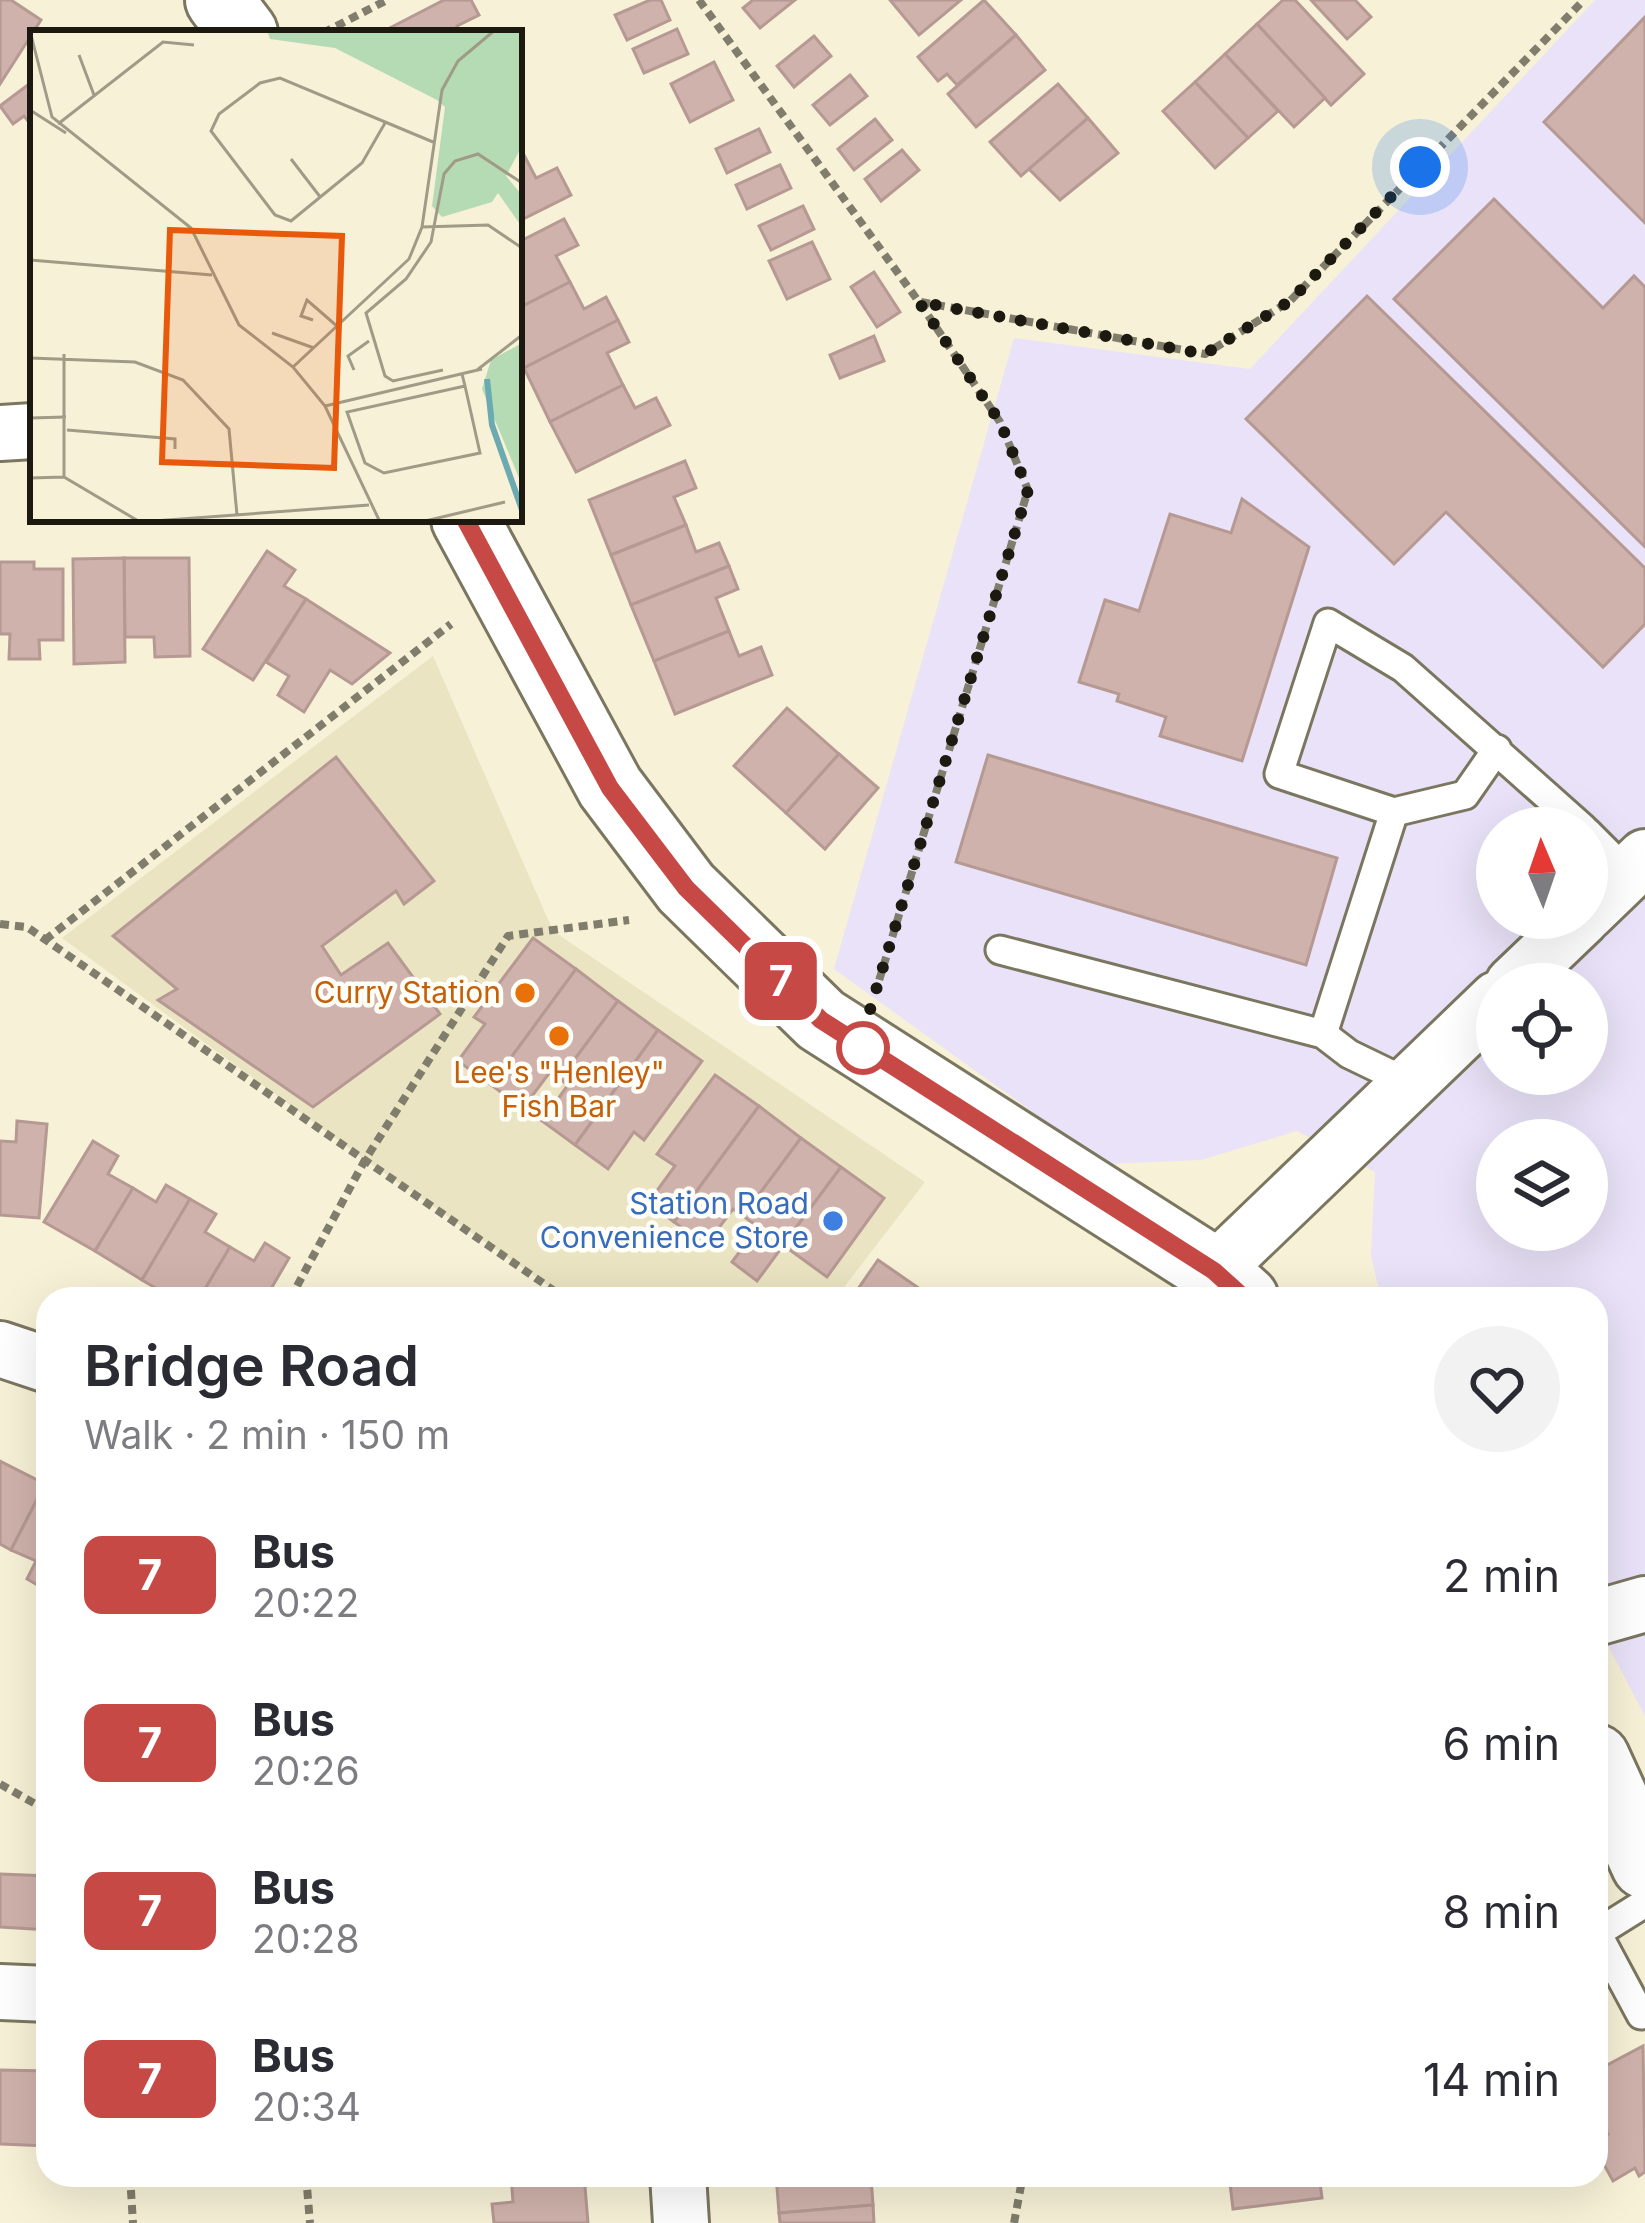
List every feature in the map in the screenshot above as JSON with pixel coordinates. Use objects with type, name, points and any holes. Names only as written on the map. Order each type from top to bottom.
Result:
[{"type":"main road","points":[[219,0],[242,30]]},
{"type":"main road","points":[[467,522],[610,788],[686,888],[821,1020],[1229,1285]]},
{"type":"main road","points":[[1608,1785],[1645,1865]]},
{"type":"street","points":[[0,433],[30,431]]},
{"type":"street","points":[[1608,892],[1636,865]]},
{"type":"street","points":[[1535,963],[1559,939]]},
{"type":"street","points":[[1229,1285],[1409,1083],[1476,1019]]},
{"type":"street","points":[[0,1348],[36,1361]]},
{"type":"street","points":[[1608,1615],[1645,1604]]},
{"type":"street","points":[[0,1992],[36,1994]]},
{"type":"street","points":[[679,2187],[681,2223]]},
{"type":"lane","points":[[1497,749],[1465,795],[1394,812],[1279,775],[1328,623],[1402,668],[1497,749],[1560,807]]},
{"type":"lane","points":[[1323,1034],[1394,812]]},
{"type":"lane","points":[[1608,846],[1636,865]]},
{"type":"lane","points":[[1000,950],[1323,1034],[1349,1054],[1409,1083]]},
{"type":"lane","points":[[1608,1926],[1645,1903]]},
{"type":"lane","points":[[1608,1982],[1641,2015],[1645,2013]]},
{"type":"path","points":[[329,30],[387,0]]},
{"type":"path","points":[[699,0],[919,302],[1000,422],[1028,490],[859,1046]]},
{"type":"path","points":[[919,302],[1205,354],[1290,301],[1583,0]]},
{"type":"path","points":[[45,940],[501,585]]},
{"type":"path","points":[[296,1287],[365,1160],[508,937],[707,909]]},
{"type":"path","points":[[0,924],[27,927],[549,1287]]},
{"type":"path","points":[[0,1784],[36,1804]]},
{"type":"path","points":[[131,2187],[133,2223]]},
{"type":"path","points":[[307,2187],[310,2223]]},
{"type":"path","points":[[1014,2223],[1021,2187]]},
{"type":"shaded area","points":[[1595,0],[1645,0],[1645,1716],[1608,1646],[1608,1287],[1378,1287],[1371,1255],[1375,1172],[1297,1131],[1201,1160],[1105,1164],[834,969],[1014,338],[1250,369]]},
{"type":"shaded area","points":[[433,656],[553,931],[925,1182],[844,1287],[550,1287],[365,1160],[62,938]]},
{"type":"building","points":[[0,0],[11,0],[41,20],[30,30],[0,84]]},
{"type":"building","points":[[444,0],[471,0],[479,15],[457,26],[459,30],[386,30]]},
{"type":"building","points":[[661,0],[670,20],[627,40],[615,15]]},
{"type":"building","points":[[753,0],[795,0],[760,28],[743,8]]},
{"type":"building","points":[[890,0],[961,0],[919,35]]},
{"type":"building","points":[[984,0],[1016,35],[957,85],[947,74],[938,81],[918,57]]},
{"type":"building","points":[[1283,0],[1295,0],[1364,74],[1331,105],[1257,24]]},
{"type":"building","points":[[1311,0],[1355,0],[1371,17],[1347,39]]},
{"type":"building","points":[[1645,17],[1645,223],[1544,122]]},
{"type":"building","points":[[1257,24],[1325,98],[1294,127],[1225,54]]},
{"type":"building","points":[[677,29],[688,54],[644,73],[633,49]]},
{"type":"building","points":[[1016,35],[1045,70],[976,127],[948,94]]},
{"type":"building","points":[[814,36],[831,56],[794,87],[777,66]]},
{"type":"building","points":[[1225,54],[1278,111],[1248,138],[1195,82]]},
{"type":"building","points":[[714,62],[733,100],[690,122],[671,84]]},
{"type":"building","points":[[850,75],[867,96],[830,125],[813,105]]},
{"type":"building","points":[[1195,82],[1248,138],[1215,168],[1163,111]]},
{"type":"building","points":[[30,83],[30,123],[24,116],[13,124],[0,106]]},
{"type":"building","points":[[1058,84],[1088,118],[1021,176],[990,142]]},
{"type":"building","points":[[1088,118],[1118,153],[1060,200],[1029,169]]},
{"type":"building","points":[[875,119],[892,140],[854,170],[838,149]]},
{"type":"building","points":[[759,129],[770,152],[727,173],[716,149]]},
{"type":"building","points":[[902,150],[919,170],[881,201],[865,179]]},
{"type":"building","points":[[522,156],[536,178],[557,168],[571,195],[522,220]]},
{"type":"building","points":[[780,165],[791,188],[747,209],[736,185]]},
{"type":"building","points":[[1494,199],[1603,308],[1634,276],[1645,287],[1645,547],[1394,299]]},
{"type":"building","points":[[803,206],[814,229],[771,250],[759,226]]},
{"type":"building","points":[[564,219],[578,245],[556,256],[570,282],[522,306],[522,240]]},
{"type":"building","points":[[812,242],[830,279],[787,299],[769,261]]},
{"type":"building","points":[[874,272],[900,312],[877,327],[851,287]]},
{"type":"building","points":[[570,282],[584,309],[606,297],[618,320],[524,368],[522,306]]},
{"type":"building","points":[[1367,296],[1645,568],[1645,624],[1603,667],[1446,512],[1394,564],[1246,419]]},
{"type":"building","points":[[618,320],[629,342],[607,353],[623,385],[550,422],[524,368]]},
{"type":"building","points":[[874,336],[884,361],[840,378],[830,355]]},
{"type":"building","points":[[623,385],[635,408],[656,398],[670,425],[576,472],[550,422]]},
{"type":"building","points":[[685,461],[696,488],[674,497],[686,525],[611,555],[589,500]]},
{"type":"building","points":[[1242,499],[1309,547],[1242,761],[1160,736],[1166,717],[1117,701],[1119,694],[1079,682],[1105,600],[1139,611],[1170,514],[1231,533]]},
{"type":"building","points":[[686,525],[696,552],[719,543],[729,566],[631,605],[611,555]]},
{"type":"building","points":[[267,551],[295,570],[284,586],[306,599],[253,680],[203,649]]},
{"type":"building","points":[[124,558],[189,558],[190,656],[155,657],[154,637],[125,637]]},
{"type":"building","points":[[124,558],[125,662],[74,664],[73,559]]},
{"type":"building","points":[[0,562],[34,562],[34,569],[63,569],[63,640],[39,640],[40,659],[9,659],[10,634],[0,634]]},
{"type":"building","points":[[729,566],[738,589],[716,598],[729,631],[654,661],[631,605]]},
{"type":"building","points":[[306,599],[390,653],[352,684],[330,670],[304,712],[278,695],[289,676],[266,662]]},
{"type":"building","points":[[729,631],[739,656],[761,647],[772,675],[675,714],[654,661]]},
{"type":"building","points":[[787,708],[839,754],[786,813],[734,766]]},
{"type":"building","points":[[839,754],[878,788],[825,849],[786,813]]},
{"type":"building","points":[[988,755],[1337,858],[1306,965],[956,862]]},
{"type":"building","points":[[336,757],[434,881],[404,904],[396,891],[322,946],[341,975],[388,943],[440,1014],[313,1107],[158,1000],[177,989],[113,936]]},
{"type":"building","name":"Curry Station","points":[[533,938],[576,969],[491,1085],[458,1061],[485,1024],[474,1017]]},
{"type":"building","name":"Lee's \"Henley\" Fish Bar","points":[[576,969],[618,1001],[560,1079],[550,1072],[523,1108],[491,1085]]},
{"type":"building","points":[[618,1001],[658,1030],[575,1145],[542,1121],[568,1085],[560,1079]]},
{"type":"building","points":[[658,1030],[702,1061],[644,1140],[634,1132],[608,1169],[575,1145]]},
{"type":"building","points":[[715,1075],[759,1106],[674,1222],[648,1203],[675,1166],[657,1154]]},
{"type":"building","points":[[759,1106],[801,1138],[743,1216],[733,1209],[706,1245],[674,1222]]},
{"type":"building","points":[[17,1121],[47,1124],[39,1218],[0,1215],[0,1141],[16,1142]]},
{"type":"building","points":[[801,1138],[841,1167],[757,1281],[732,1262],[758,1227],[743,1216]]},
{"type":"building","points":[[93,1141],[118,1156],[108,1174],[133,1188],[95,1251],[44,1222]]},
{"type":"building","name":"Station Road Convenience Store","points":[[841,1167],[884,1198],[827,1277],[783,1245]]},
{"type":"building","points":[[166,1185],[190,1199],[142,1280],[95,1251],[133,1188],[156,1202]]},
{"type":"building","points":[[190,1199],[216,1214],[205,1232],[230,1247],[206,1287],[154,1287],[142,1280]]},
{"type":"building","points":[[265,1243],[289,1258],[272,1287],[206,1287],[230,1247],[254,1261]]},
{"type":"building","points":[[878,1260],[917,1287],[859,1287]]},
{"type":"building","points":[[0,1461],[36,1479],[36,1501],[11,1550],[0,1544]]},
{"type":"building","points":[[36,1501],[36,1561],[11,1550]]},
{"type":"building","points":[[36,1561],[36,1584],[27,1579]]},
{"type":"building","points":[[0,1874],[36,1876],[36,1929],[0,1927]]},
{"type":"building","points":[[1643,2046],[1645,2172],[1639,2176],[1635,2168],[1613,2181],[1608,2172],[1608,2065]]},
{"type":"building","points":[[0,2070],[36,2071],[36,2146],[0,2144]]},
{"type":"building","points":[[512,2187],[585,2187],[588,2223],[494,2223],[492,2204],[513,2202]]},
{"type":"building","points":[[777,2187],[872,2187],[873,2205],[779,2213]]},
{"type":"building","points":[[1230,2187],[1321,2187],[1322,2198],[1233,2209]]},
{"type":"building","points":[[873,2205],[874,2223],[780,2223],[779,2213]]},
{"type":"bus line","name":"7","points":[[467,522],[610,788],[686,888],[821,1020],[1214,1271],[1232,1287]]},
{"type":"place","name":"Curry Station","points":[[525,993]]},
{"type":"place","name":"Lee's \"Henley\" Fish Bar","points":[[559,1036]]},
{"type":"place","name":"Station Road Convenience Store","points":[[833,1221]]},
{"type":"route","points":[[863,1048],[859,1046],[1028,490],[1000,422],[919,302],[1205,354],[1290,301],[1420,167]]}]
